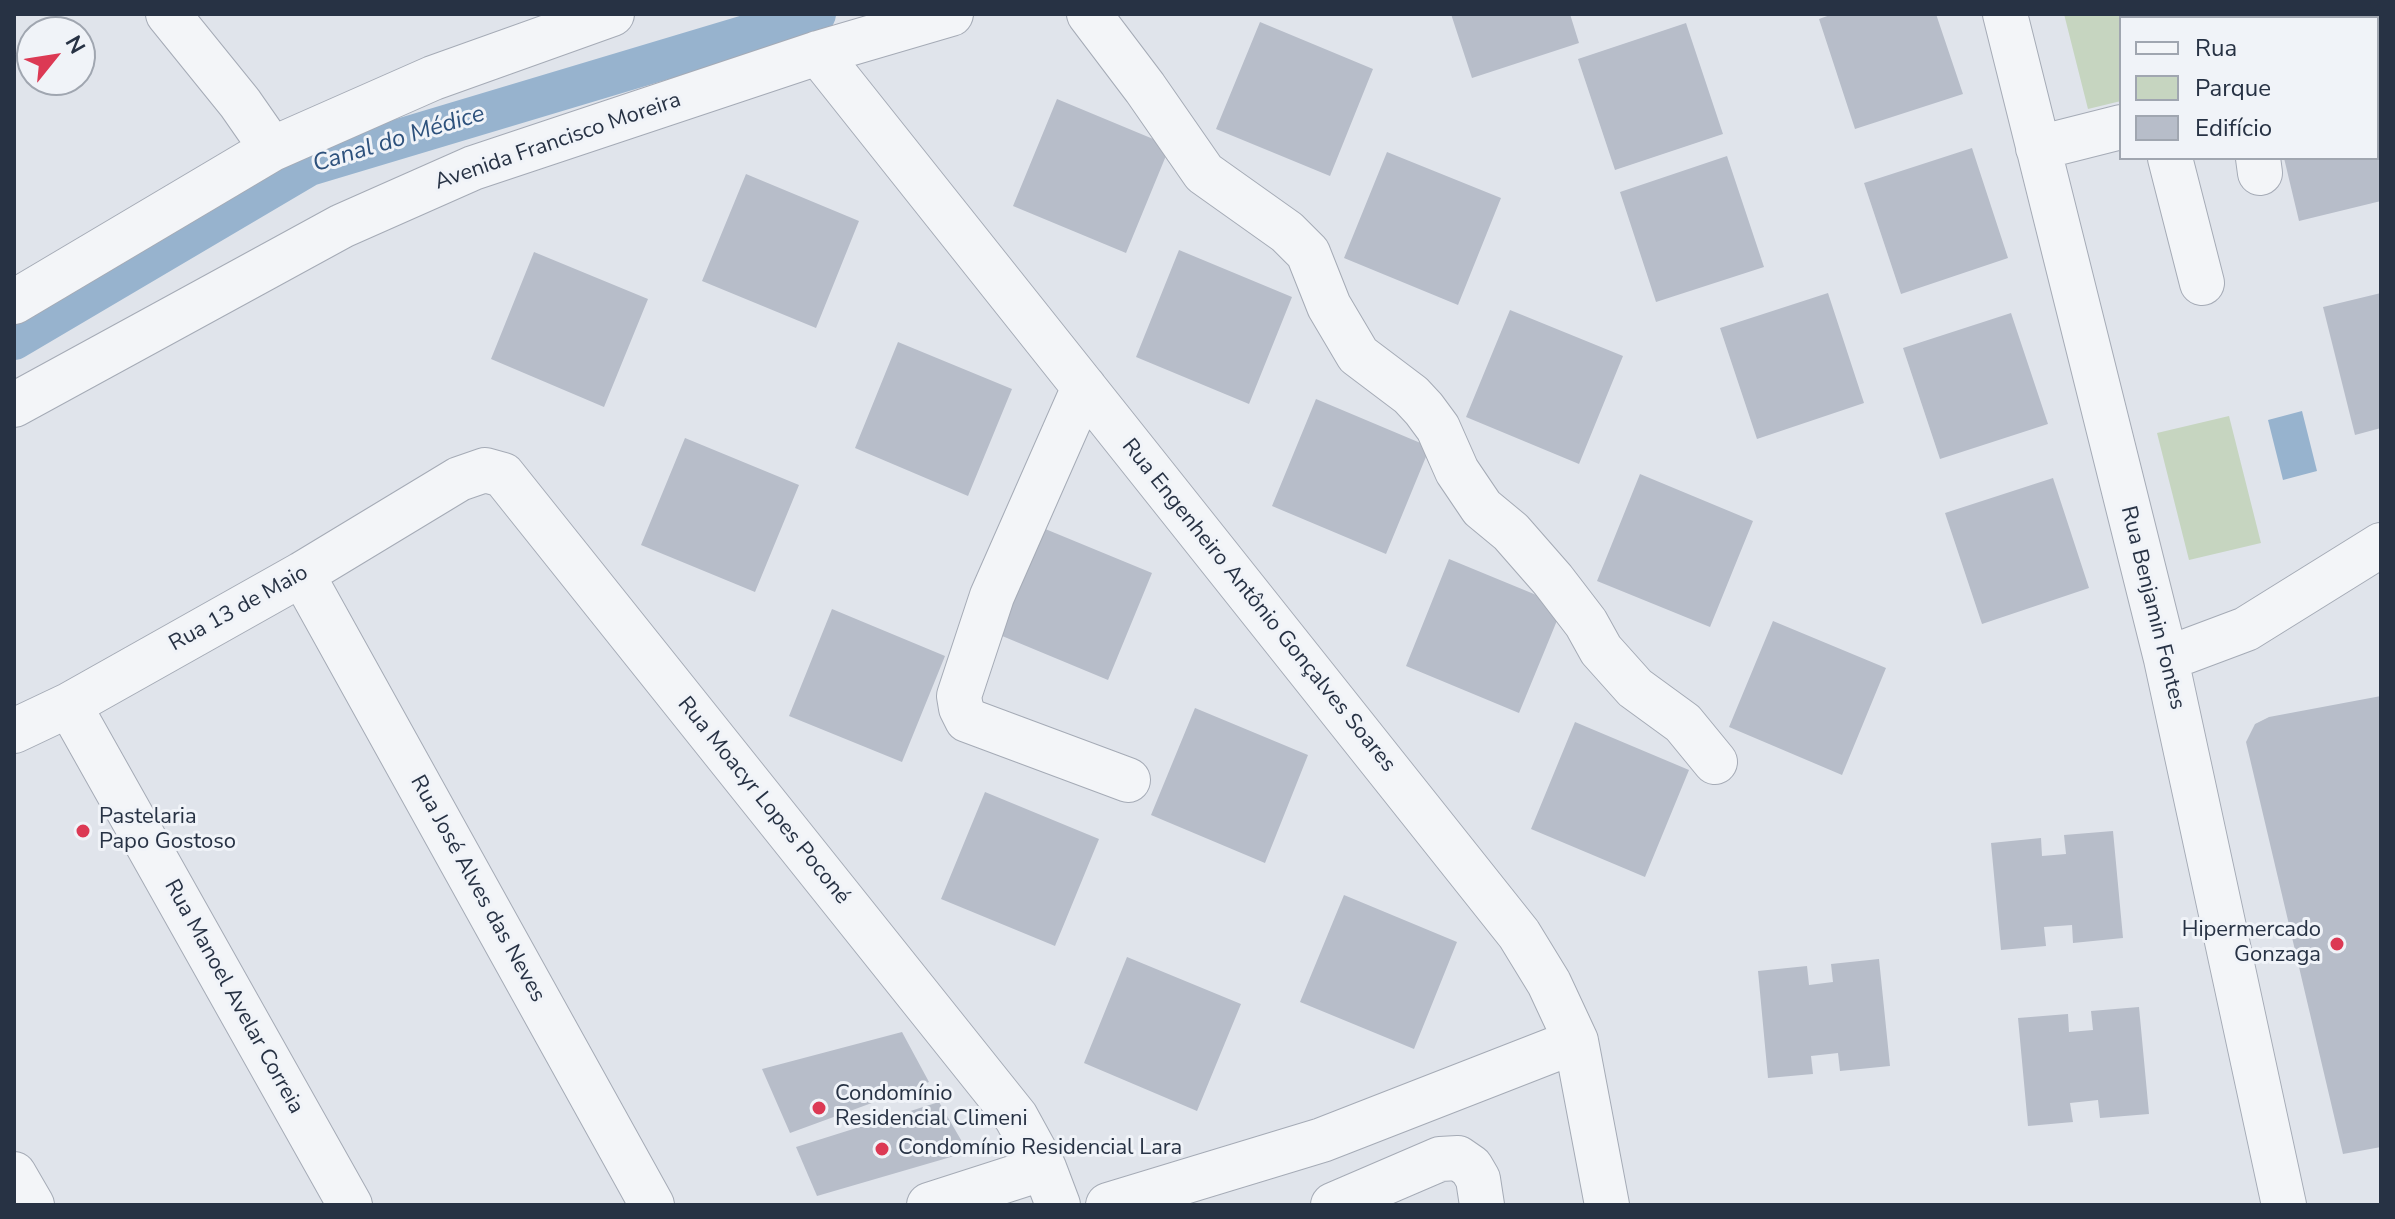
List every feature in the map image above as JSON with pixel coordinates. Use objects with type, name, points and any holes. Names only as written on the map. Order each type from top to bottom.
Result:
[{"type":"street","points":[[168,14],[240,103],[272,149]]},
{"type":"street","points":[[14,302],[272,149],[433,78],[612,14]]},
{"type":"street","name":"Avenida Francisco Moreira","points":[[14,405],[342,226],[473,168],[818,53],[951,14]]},
{"type":"street","points":[[1089,14],[1204,173],[1287,232],[1308,253],[1329,306],[1358,355],[1411,395],[1424,409],[1438,428],[1457,471],[1482,508],[1511,532],[1553,580],[1586,623],[1601,650],[1635,688],[1683,723],[1715,762]]},
{"type":"street","name":"Rua Benjamin Fontes","points":[[2005,14],[2166,659],[2284,1205]]},
{"type":"street","name":"Rua Engenheiro Antônio Gonçalves Soares","points":[[818,53],[1519,934],[1549,983],[1576,1041],[1607,1205]]},
{"type":"street","points":[[2038,148],[2119,128]]},
{"type":"street","points":[[2171,160],[2202,283]]},
{"type":"street","points":[[1084,387],[992,596],[959,696],[967,720],[1128,780]]},
{"type":"street","name":"Rua Moacyr Lopes Poconé","points":[[459,479],[485,470],[503,475],[1016,1117],[1051,1186]]},
{"type":"street","name":"Rua 13 de Maio","points":[[14,731],[69,705],[302,574],[459,479]]},
{"type":"street","points":[[2166,659],[2246,629],[2381,545]]},
{"type":"street","name":"Rua José Alves das Neves","points":[[302,574],[652,1205]]},
{"type":"street","name":"Rua Manoel Avelar Correia","points":[[69,705],[350,1205]]},
{"type":"street","points":[[1108,1205],[1322,1140],[1576,1041]]},
{"type":"street","points":[[1333,1205],[1440,1159],[1458,1158],[1471,1167],[1478,1179],[1482,1205]]},
{"type":"street","points":[[14,1174],[32,1205]]},
{"type":"street","points":[[929,1205],[1051,1186]]},
{"type":"green space","points":[[2064,14],[2141,14],[2119,16],[2119,101],[2088,109]]},
{"type":"green space","points":[[2229,416],[2261,543],[2189,560],[2157,433]]},
{"type":"water","points":[[2302,411],[2317,471],[2283,480],[2268,420]]},
{"type":"building","points":[[1451,14],[1570,14],[1579,43],[1472,78]]},
{"type":"building","points":[[1833,14],[1936,14],[1963,94],[1855,129],[1819,19]]},
{"type":"building","points":[[2252,14],[2279,14],[2270,16]]},
{"type":"building","points":[[1260,22],[1373,69],[1330,176],[1216,129]]},
{"type":"building","points":[[1686,23],[1723,134],[1615,170],[1578,59]]},
{"type":"building","points":[[2379,66],[2381,201],[2299,221],[2284,160],[2379,160]]},
{"type":"building","points":[[1057,99],[1170,146],[1126,253],[1013,206]]},
{"type":"building","points":[[1972,148],[2008,258],[1901,294],[1864,183]]},
{"type":"building","points":[[1387,152],[1501,198],[1458,305],[1344,258]]},
{"type":"building","points":[[1727,156],[1764,267],[1656,302],[1620,192]]},
{"type":"building","points":[[746,174],[859,221],[816,328],[702,281]]},
{"type":"building","points":[[1179,250],[1292,297],[1249,404],[1136,357]]},
{"type":"building","points":[[534,252],[648,299],[604,407],[491,359]]},
{"type":"building","points":[[1828,293],[1864,403],[1757,439],[1720,328]]},
{"type":"building","points":[[2381,293],[2381,428],[2355,435],[2323,307]]},
{"type":"building","points":[[1510,310],[1623,356],[1579,464],[1466,417]]},
{"type":"building","points":[[2011,313],[2048,424],[1940,459],[1903,348]]},
{"type":"building","points":[[898,342],[1012,389],[968,496],[855,448]]},
{"type":"building","points":[[1316,399],[1430,447],[1386,554],[1272,506]]},
{"type":"building","points":[[685,438],[799,485],[755,592],[641,545]]},
{"type":"building","points":[[1640,474],[1753,521],[1710,627],[1597,581]]},
{"type":"building","points":[[2053,478],[2089,588],[1982,624],[1945,513]]},
{"type":"building","points":[[1038,526],[1152,573],[1108,680],[995,633]]},
{"type":"building","points":[[1449,559],[1563,606],[1519,713],[1406,666]]},
{"type":"building","points":[[832,609],[945,656],[902,762],[789,716]]},
{"type":"building","points":[[1773,621],[1886,668],[1842,775],[1729,727]]},
{"type":"building","name":"Hipermercado Gonzaga","points":[[2381,696],[2381,1147],[2343,1154],[2246,742],[2255,724],[2269,717]]},
{"type":"building","points":[[1195,708],[1308,755],[1265,863],[1151,815]]},
{"type":"building","points":[[1575,722],[1689,770],[1645,877],[1531,829]]},
{"type":"building","points":[[985,792],[1099,839],[1055,946],[941,899]]},
{"type":"building","points":[[2113,831],[2123,938],[2073,943],[2072,925],[2044,927],[2046,946],[2001,950],[1991,843],[2041,838],[2042,856],[2066,854],[2064,835]]},
{"type":"building","points":[[1344,895],[1457,942],[1414,1049],[1300,1002]]},
{"type":"building","points":[[1127,957],[1241,1004],[1197,1111],[1084,1063]]},
{"type":"building","points":[[1879,959],[1890,1066],[1840,1071],[1838,1053],[1811,1056],[1813,1074],[1768,1078],[1758,971],[1807,966],[1809,985],[1833,982],[1831,964]]},
{"type":"building","points":[[2139,1007],[2149,1114],[2100,1118],[2098,1100],[2070,1103],[2073,1122],[2028,1126],[2018,1018],[2068,1014],[2069,1032],[2093,1030],[2091,1011]]},
{"type":"building","name":"Condomínio Residencial Climeni","points":[[902,1032],[929,1082],[790,1133],[762,1069]]},
{"type":"building","name":"Condomínio Residencial Lara","points":[[939,1102],[968,1152],[817,1196],[796,1147]]},
{"type":"waterway","name":"Canal do Médice","points":[[14,340],[309,166],[816,14]]},
{"type":"place","name":"Pastelaria Papo Gostoso","points":[[83,831]]},
{"type":"place","name":"Hipermercado Gonzaga","points":[[2337,944]]},
{"type":"place","name":"Condomínio Residencial Climeni","points":[[819,1108]]},
{"type":"place","name":"Condomínio Residencial Lara","points":[[882,1149]]}]
